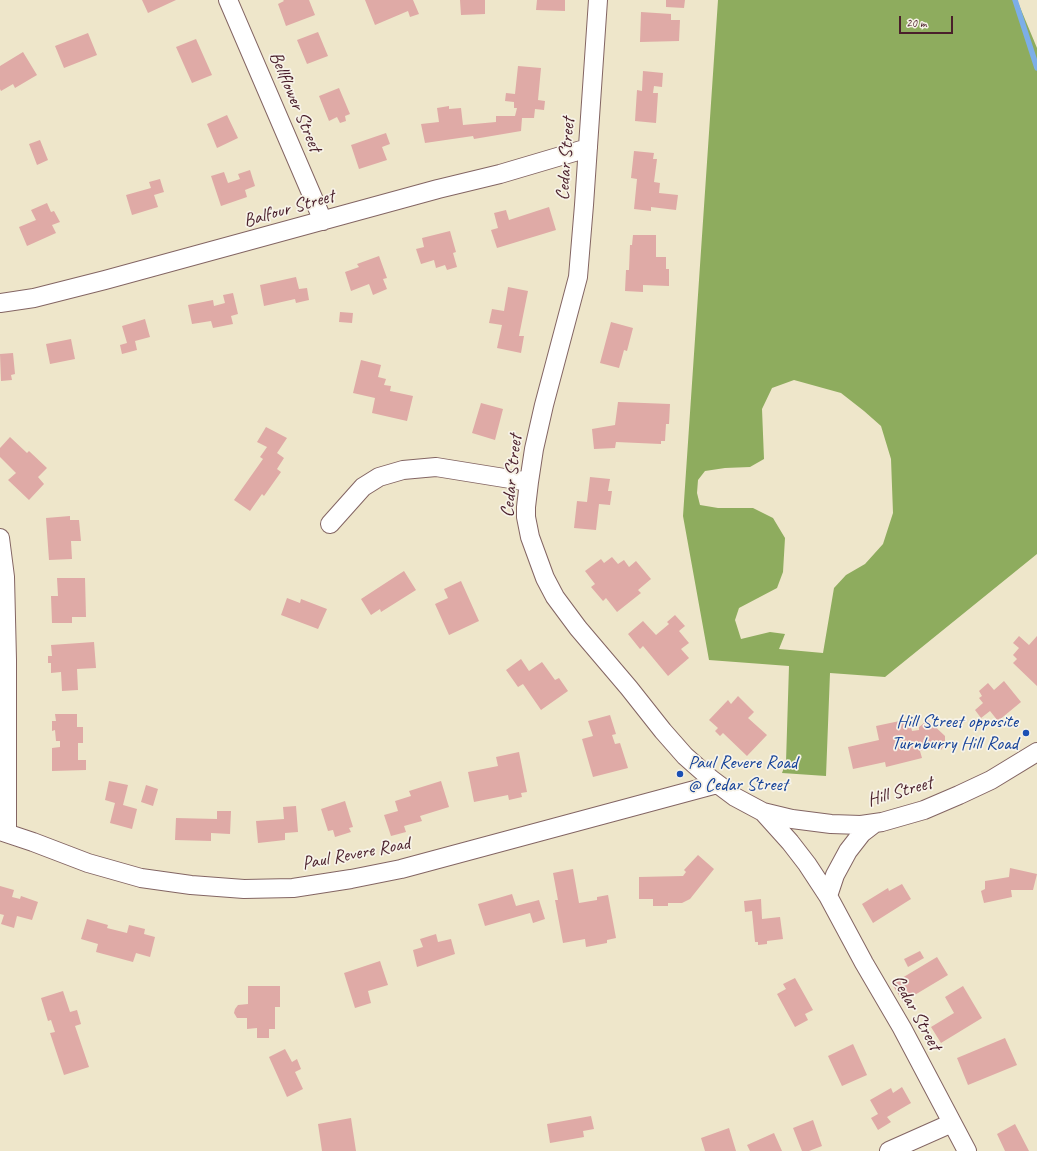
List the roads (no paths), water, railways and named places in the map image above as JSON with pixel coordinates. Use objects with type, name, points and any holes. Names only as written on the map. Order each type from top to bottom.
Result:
[{"type":"street","name":"Bellflower Street","points":[[228,0],[323,221]]},
{"type":"street","name":"Cedar Street","points":[[598,0],[578,277],[544,405],[534,449],[526,507],[528,526],[542,572],[556,597],[578,628],[663,731],[689,759],[717,784],[734,797],[763,812],[796,849],[828,896],[864,963],[902,1028],[967,1151]]},
{"type":"street","name":"Balfour Street","points":[[0,303],[34,298],[98,282],[438,189],[500,174],[588,148]]},
{"type":"street","points":[[330,524],[363,488],[379,478],[403,470],[436,467],[529,482]]},
{"type":"street","points":[[0,538],[5,584],[7,668],[4,832]]},
{"type":"street","name":"Hill Street","points":[[763,812],[792,819],[823,823],[846,825],[875,824],[905,816],[941,803],[991,780],[1037,752]]},
{"type":"street","name":"Paul Revere Road","points":[[4,832],[88,863],[142,878],[191,885],[244,889],[293,888],[351,879],[401,868],[717,784]]},
{"type":"street","points":[[828,896],[836,875],[848,851],[862,833],[875,824]]},
{"type":"street","points":[[889,1151],[952,1123]]},
{"type":"waterway","points":[[1015,0],[1037,68]]},
{"type":"place","name":"Hill Street opposite Turnburry Hill Road","points":[[1026,733]]},
{"type":"place","name":"Paul Revere Road @ Cedar Street","points":[[680,774]]}]
